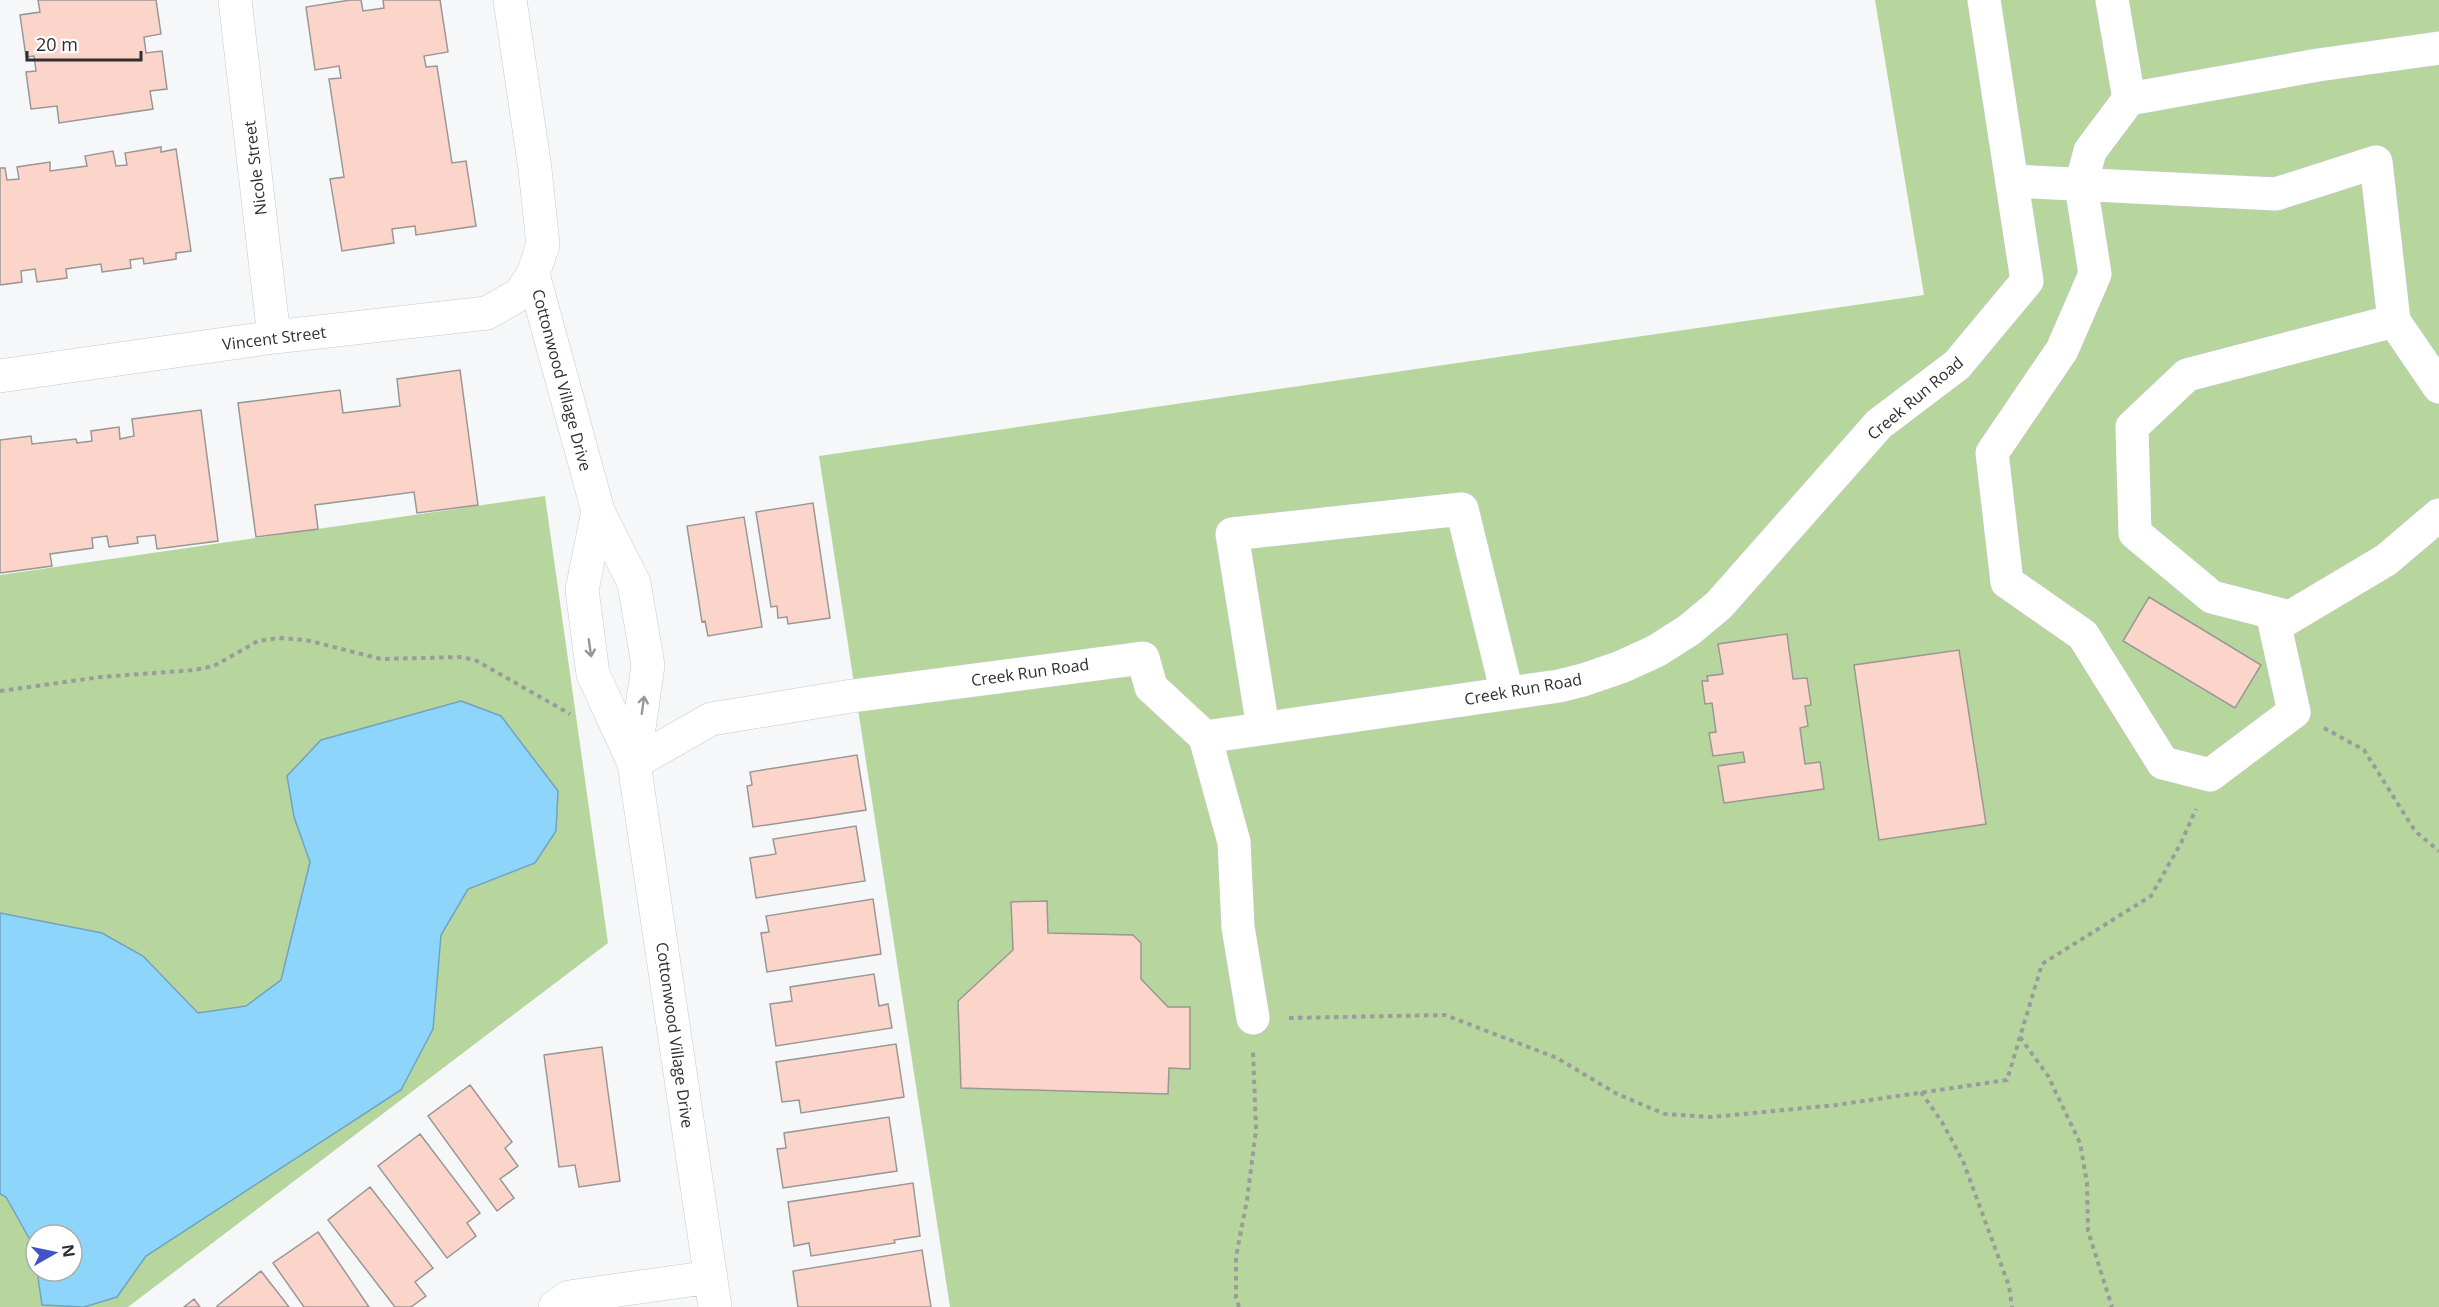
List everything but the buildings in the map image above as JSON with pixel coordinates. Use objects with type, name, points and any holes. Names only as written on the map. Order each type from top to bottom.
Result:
[{"type":"street","name":"Nicole Street","points":[[236,0],[274,336]]},
{"type":"street","name":"Cottonwood Village Drive","points":[[510,0],[535,169],[543,245],[533,274],[598,511],[634,583],[648,665],[634,763]]},
{"type":"street","name":"Creek Run Road","points":[[634,763],[711,718],[852,696],[1143,658],[1151,687],[1206,737],[1583,680],[1621,667],[1656,651],[1689,630],[1735,589],[1879,424],[1957,365],[2027,281],[1984,0]]},
{"type":"street","points":[[2112,0],[2129,99]]},
{"type":"street","points":[[2439,48],[2318,65],[2129,99],[2090,151],[2080,185],[2095,274],[2062,350],[1992,453],[2007,582],[2083,636],[2163,763],[2210,775],[2294,712],[2275,626],[2386,560],[2439,515]]},
{"type":"street","points":[[2012,181],[2276,194],[2376,162],[2394,321],[2439,387]]},
{"type":"street","name":"Vincent Street","points":[[0,376],[274,336],[487,313],[520,294],[533,274]]},
{"type":"street","points":[[2290,617],[2211,597],[2135,533],[2132,427],[2187,375],[2394,321]]},
{"type":"street","points":[[1263,728],[1232,534],[1462,509],[1508,693]]},
{"type":"street","name":"Cottonwood Village Drive","points":[[598,511],[582,590],[593,674],[634,763],[713,1292]]},
{"type":"street","points":[[1206,737],[1234,842],[1238,927],[1253,1018]]},
{"type":"street","points":[[555,1307],[569,1297],[713,1292]]},
{"type":"path","points":[[0,691],[101,676],[194,670],[214,666],[258,641],[278,638],[306,640],[381,659],[463,657],[477,661],[575,717]]},
{"type":"path","points":[[2294,712],[2364,750],[2415,831],[2439,851]]},
{"type":"path","points":[[1239,1307],[1236,1298],[1236,1257],[1247,1200],[1256,1130],[1253,1018],[1445,1015],[1557,1058],[1617,1094],[1665,1114],[1712,1117],[1836,1105],[2007,1080],[2042,964],[2151,896],[2181,843],[2210,775]]},
{"type":"path","points":[[2020,1036],[2048,1076],[2080,1143],[2087,1183],[2088,1231],[2112,1307]]},
{"type":"path","points":[[1921,1092],[1942,1122],[1963,1161],[2008,1286],[2012,1307]]},
{"type":"green space","points":[[1875,0],[2439,0],[2439,1307],[950,1307],[819,456],[1924,295]]},
{"type":"green space","points":[[545,496],[608,943],[128,1307],[0,1307],[0,575]]},
{"type":"water","points":[[461,701],[501,716],[558,791],[556,831],[535,863],[468,889],[441,935],[433,1029],[401,1090],[146,1256],[117,1297],[84,1307],[42,1305],[39,1283],[84,1283],[84,1223],[24,1223],[24,1229],[6,1197],[0,1194],[0,913],[102,933],[143,956],[198,1013],[246,1006],[281,980],[310,862],[294,817],[287,776],[321,740]]}]
